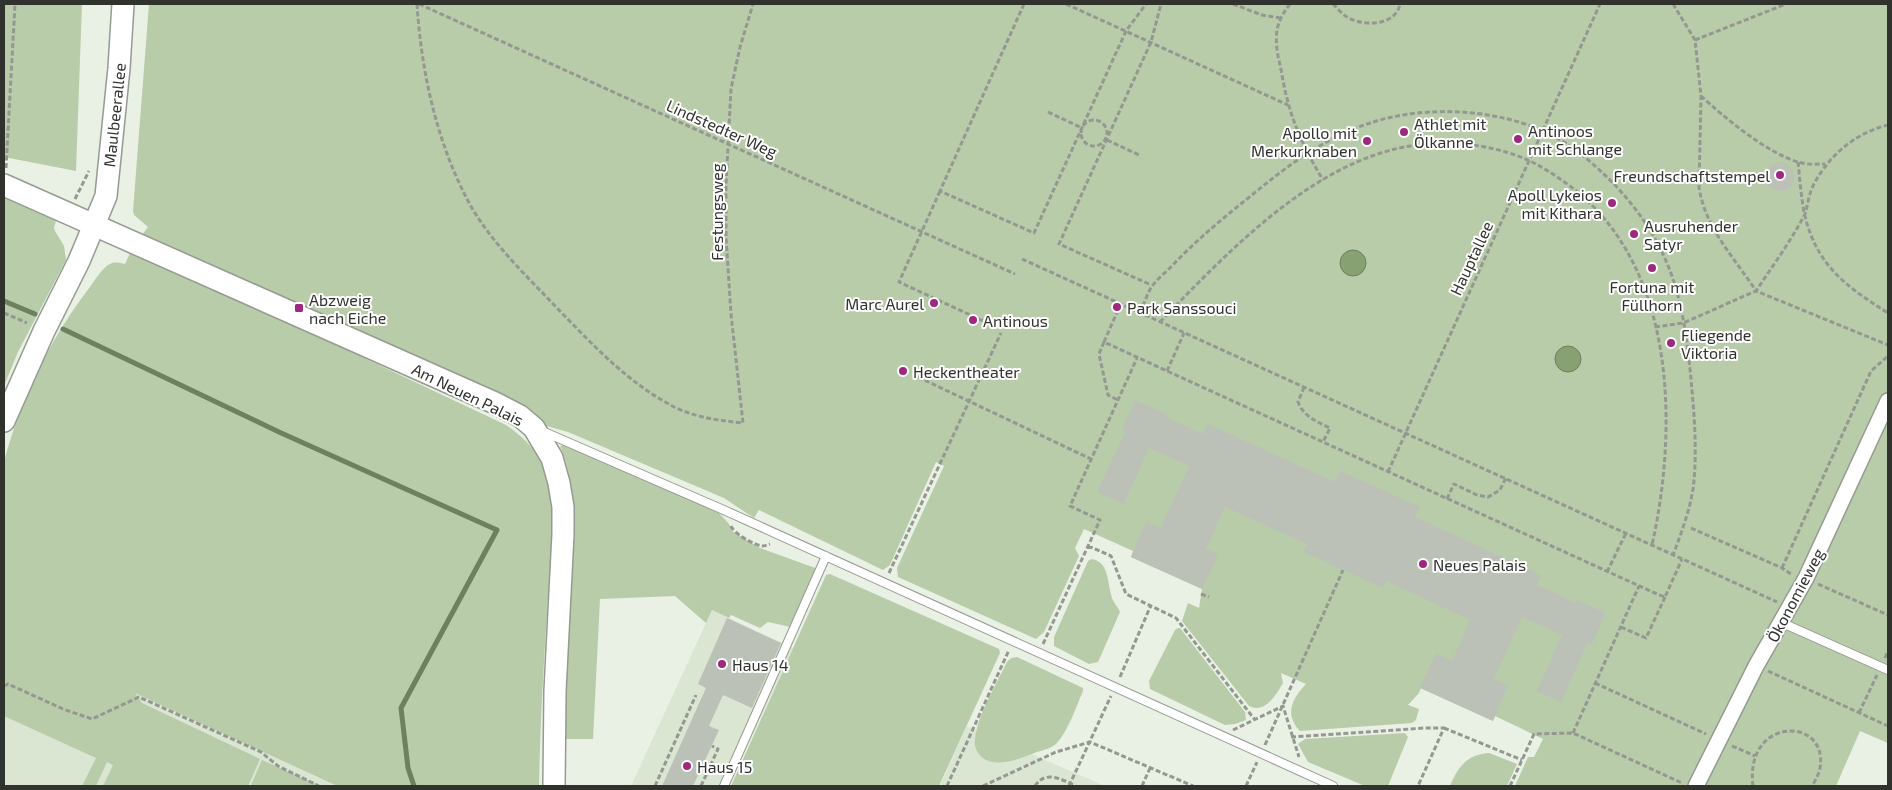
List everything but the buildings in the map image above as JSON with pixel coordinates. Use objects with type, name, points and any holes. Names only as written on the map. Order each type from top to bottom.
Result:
[{"type":"street","name":"Maulbeerallee","points":[[4,421],[44,331],[79,262],[106,196],[119,68],[123,4]]},
{"type":"street","name":"Am Neuen Palais","points":[[5,179],[94,224],[495,403],[520,416],[534,428],[557,470],[563,507],[561,589],[555,691],[554,786]]},
{"type":"street","name":"Ökonomieweg","points":[[1696,786],[1779,621],[1789,608],[1806,578],[1888,400]]},
{"type":"lane","points":[[534,428],[602,456],[826,556],[1333,786]]},
{"type":"lane","points":[[724,786],[826,556]]},
{"type":"lane","points":[[1779,621],[1884,668]]},
{"type":"path","points":[[5,179],[15,4]]},
{"type":"path","name":"Lindstedter Weg","points":[[418,4],[1015,274]]},
{"type":"path","name":"Festungsweg","points":[[418,4],[418,32],[423,62],[432,103],[449,160],[464,195],[493,239],[522,272],[594,346],[628,377],[649,392],[681,410],[701,418],[743,423],[731,314],[726,237],[728,145],[731,89],[740,48],[753,4]]},
{"type":"path","points":[[992,325],[899,282],[1024,4]]},
{"type":"path","points":[[1066,4],[1288,105]]},
{"type":"path","points":[[940,191],[1034,233],[1126,31],[1146,4]]},
{"type":"path","points":[[1149,284],[1059,244],[1151,42],[1161,4]]},
{"type":"path","points":[[1233,4],[1262,15],[1280,18]]},
{"type":"path","points":[[1290,4],[1280,18],[1276,30],[1276,45],[1288,105],[1296,129],[1307,153],[1323,180]]},
{"type":"path","points":[[1333,4],[1348,17],[1361,22],[1374,23],[1391,18],[1400,8],[1400,4]]},
{"type":"path","name":"Hauptallee","points":[[1388,472],[1600,4]]},
{"type":"path","points":[[1673,4],[1695,40],[1701,96],[1699,187],[1701,200],[1710,224],[1725,248],[1756,291],[1888,345]]},
{"type":"path","points":[[1695,40],[1786,4]]},
{"type":"path","points":[[1701,96],[1741,130],[1783,156],[1798,162],[1826,164]]},
{"type":"path","points":[[1048,112],[1082,128]]},
{"type":"path","points":[[1140,313],[1153,286],[1177,260],[1236,207],[1307,153],[1336,136],[1395,116],[1425,112],[1462,112],[1487,116],[1511,120],[1543,131],[1566,143],[1588,159],[1628,199],[1654,236],[1667,261],[1676,288],[1683,323],[1693,405],[1694,482],[1684,526],[1673,554]]},
{"type":"path","points":[[1099,121],[1107,132],[1106,140],[1095,146],[1088,145],[1083,141],[1081,134],[1086,122],[1099,121]]},
{"type":"path","points":[[1655,327],[1683,323],[1756,291],[1804,215],[1812,188],[1826,164],[1846,145],[1860,136],[1888,125]]},
{"type":"path","points":[[1106,140],[1139,155]]},
{"type":"path","points":[[1160,322],[1242,241],[1275,214],[1323,180],[1347,166],[1373,155],[1398,148],[1422,144],[1450,143],[1499,150],[1529,161],[1576,190],[1609,223],[1636,266],[1645,288],[1655,327],[1664,379],[1666,435],[1663,488],[1652,545]]},
{"type":"path","points":[[1798,162],[1804,215],[1819,254],[1830,268],[1848,285],[1888,313]]},
{"type":"path","points":[[1022,259],[1789,608]]},
{"type":"path","points":[[1118,400],[1108,396],[1099,354],[1121,303]]},
{"type":"path","points":[[4,313],[44,331]]},
{"type":"path","points":[[884,582],[1001,333]]},
{"type":"path","points":[[1167,371],[1184,333]]},
{"type":"path","points":[[1104,342],[1665,597]]},
{"type":"path","points":[[1691,528],[1782,568],[1871,371],[1888,356]]},
{"type":"path","points":[[1039,652],[1100,520],[1070,506],[1137,358]]},
{"type":"path","points":[[918,377],[1091,459]]},
{"type":"path","points":[[1304,387],[1298,402],[1301,410],[1330,428],[1323,442]]},
{"type":"path","points":[[1448,499],[1454,484],[1477,495],[1488,497],[1500,490],[1506,478]]},
{"type":"path","points":[[1608,572],[1626,533]]},
{"type":"path","points":[[1088,546],[1111,556],[1126,594],[1176,618],[1255,720]]},
{"type":"path","points":[[1621,627],[1646,638],[1682,559]]},
{"type":"path","points":[[1246,786],[1343,570]]},
{"type":"path","points":[[1806,578],[1888,615]]},
{"type":"path","points":[[1573,733],[1639,586]]},
{"type":"path","points":[[1201,594],[1209,597]]},
{"type":"path","points":[[1070,785],[1151,605]]},
{"type":"path","points":[[947,786],[1013,641]]},
{"type":"path","points":[[1859,713],[1884,668],[1888,651]]},
{"type":"path","points":[[1756,666],[1888,726]]},
{"type":"path","points":[[1595,683],[1754,756]]},
{"type":"path","points":[[4,686],[8,684],[63,709],[92,718],[139,697],[261,752],[278,766],[319,786]]},
{"type":"path","points":[[655,786],[696,696]]},
{"type":"path","points":[[1221,735],[1283,706]]},
{"type":"path","points":[[1283,706],[1291,737],[1304,773]]},
{"type":"path","points":[[1291,737],[1444,728],[1522,760]]},
{"type":"path","points":[[1418,786],[1444,728]]},
{"type":"path","points":[[1753,786],[1751,773],[1754,756],[1763,743],[1781,732],[1792,730],[1804,734],[1813,740],[1820,760],[1820,770],[1812,786]]},
{"type":"path","points":[[1510,786],[1534,734],[1573,733],[1689,786]]},
{"type":"path","points":[[983,786],[1056,752],[1090,742],[1193,786]]},
{"type":"path","points":[[701,786],[718,749],[712,746]]},
{"type":"path","points":[[1142,786],[1150,768]]},
{"type":"path","points":[[1035,786],[1040,780],[1049,777],[1059,778],[1075,786]]},
{"type":"shaded area","points":[[4,4],[82,4],[76,171],[4,157]]},
{"type":"shaded area","name":"Park Sanssouci","points":[[149,4],[1888,4],[1888,743],[1860,731],[1836,786],[1515,786],[1528,757],[1534,757],[1543,739],[1495,716],[1493,721],[1421,688],[1408,705],[1419,709],[1416,720],[1412,723],[1300,731],[1292,719],[1291,713],[1297,695],[1306,684],[1281,673],[1283,683],[1269,702],[1255,708],[1249,706],[1182,621],[1188,603],[1199,608],[1202,589],[1131,557],[1133,551],[1084,529],[1075,548],[1079,556],[1044,632],[1036,639],[898,577],[897,568],[944,466],[936,462],[890,565],[883,570],[759,510],[754,518],[724,498],[568,432],[543,425],[142,235],[148,227],[134,215],[133,211]]},
{"type":"shaded area","points":[[4,197],[56,221],[55,231],[64,246],[66,260],[18,352],[4,386]]},
{"type":"shaded area","points":[[1353,250],[1362,254],[1366,263],[1362,272],[1353,276],[1344,272],[1340,263],[1344,254]]},
{"type":"shaded area","points":[[130,253],[326,340],[506,425],[525,440],[536,452],[544,466],[551,489],[553,524],[543,679],[539,786],[337,786],[135,693],[142,703],[260,759],[248,786],[103,786],[113,765],[107,762],[96,786],[82,786],[96,758],[4,716],[4,462],[28,392],[62,327],[101,271],[112,263],[125,264]]},
{"type":"shaded area","points":[[1568,346],[1577,350],[1581,359],[1577,368],[1568,372],[1559,368],[1555,359],[1559,350]]},
{"type":"shaded area","points":[[564,445],[719,513],[729,524],[732,531],[760,548],[818,569],[791,627],[768,622],[760,628],[731,615],[729,618],[712,610],[706,623],[675,596],[600,599],[593,739],[561,739],[574,524],[571,485],[567,465],[560,446]]},
{"type":"shaded area","points":[[1092,559],[1103,565],[1114,602],[1120,612],[1098,662],[1089,664],[1054,646],[1054,637],[1088,561]]},
{"type":"shaded area","points":[[830,574],[999,649],[1000,653],[939,786],[731,786],[826,575]]},
{"type":"shaded area","points":[[712,610],[793,648],[729,786],[631,786]]},
{"type":"shaded area","points":[[1180,628],[1245,712],[1246,720],[1225,725],[1150,689],[1149,681],[1175,630]]},
{"type":"shaded area","points":[[1017,657],[1083,688],[1083,691],[1069,725],[1055,745],[1015,760],[991,762],[977,751],[975,744],[976,731],[983,711],[1007,662],[1011,658]]},
{"type":"shaded area","points":[[134,692],[336,786],[4,786],[4,710]]},
{"type":"shaded area","points":[[967,726],[1105,786],[940,786]]},
{"type":"shaded area","points":[[1405,733],[1408,737],[1388,786],[1365,786],[1308,762],[1298,744],[1305,739]]},
{"type":"shaded area","points":[[1489,753],[1517,764],[1507,786],[1450,786],[1456,773],[1464,763],[1474,756]]},
{"type":"shaded area","points":[[262,760],[321,786],[251,785]]},
{"type":"waterway","points":[[4,301],[35,314]]},
{"type":"waterway","points":[[63,329],[279,432],[497,530],[401,708],[408,768],[414,786]]},
{"type":"place","name":"Athlet mit Ölkanne","points":[[1404,132]]},
{"type":"place","name":"Antinoos mit Schlange","points":[[1518,139]]},
{"type":"place","name":"Apollo mit Merkurknaben","points":[[1367,141]]},
{"type":"place","name":"Freundschaftstempel","points":[[1780,175]]},
{"type":"place","name":"Apoll Lykeios mit Kithara","points":[[1612,203]]},
{"type":"place","name":"Ausruhender Satyr","points":[[1634,234]]},
{"type":"place","name":"Fortuna mit Füllhorn","points":[[1652,268]]},
{"type":"place","name":"Marc Aurel","points":[[934,303]]},
{"type":"place","name":"Park Sanssouci","points":[[1117,307]]},
{"type":"place","name":"Abzweig nach Eiche","points":[[299,308]]},
{"type":"place","name":"Antinous","points":[[973,320]]},
{"type":"place","name":"Fliegende Viktoria","points":[[1671,343]]},
{"type":"place","name":"Heckentheater","points":[[903,371]]},
{"type":"place","name":"Neues Palais","points":[[1423,564]]},
{"type":"place","name":"Haus 14","points":[[722,664]]},
{"type":"place","name":"Haus 15","points":[[687,766]]}]
